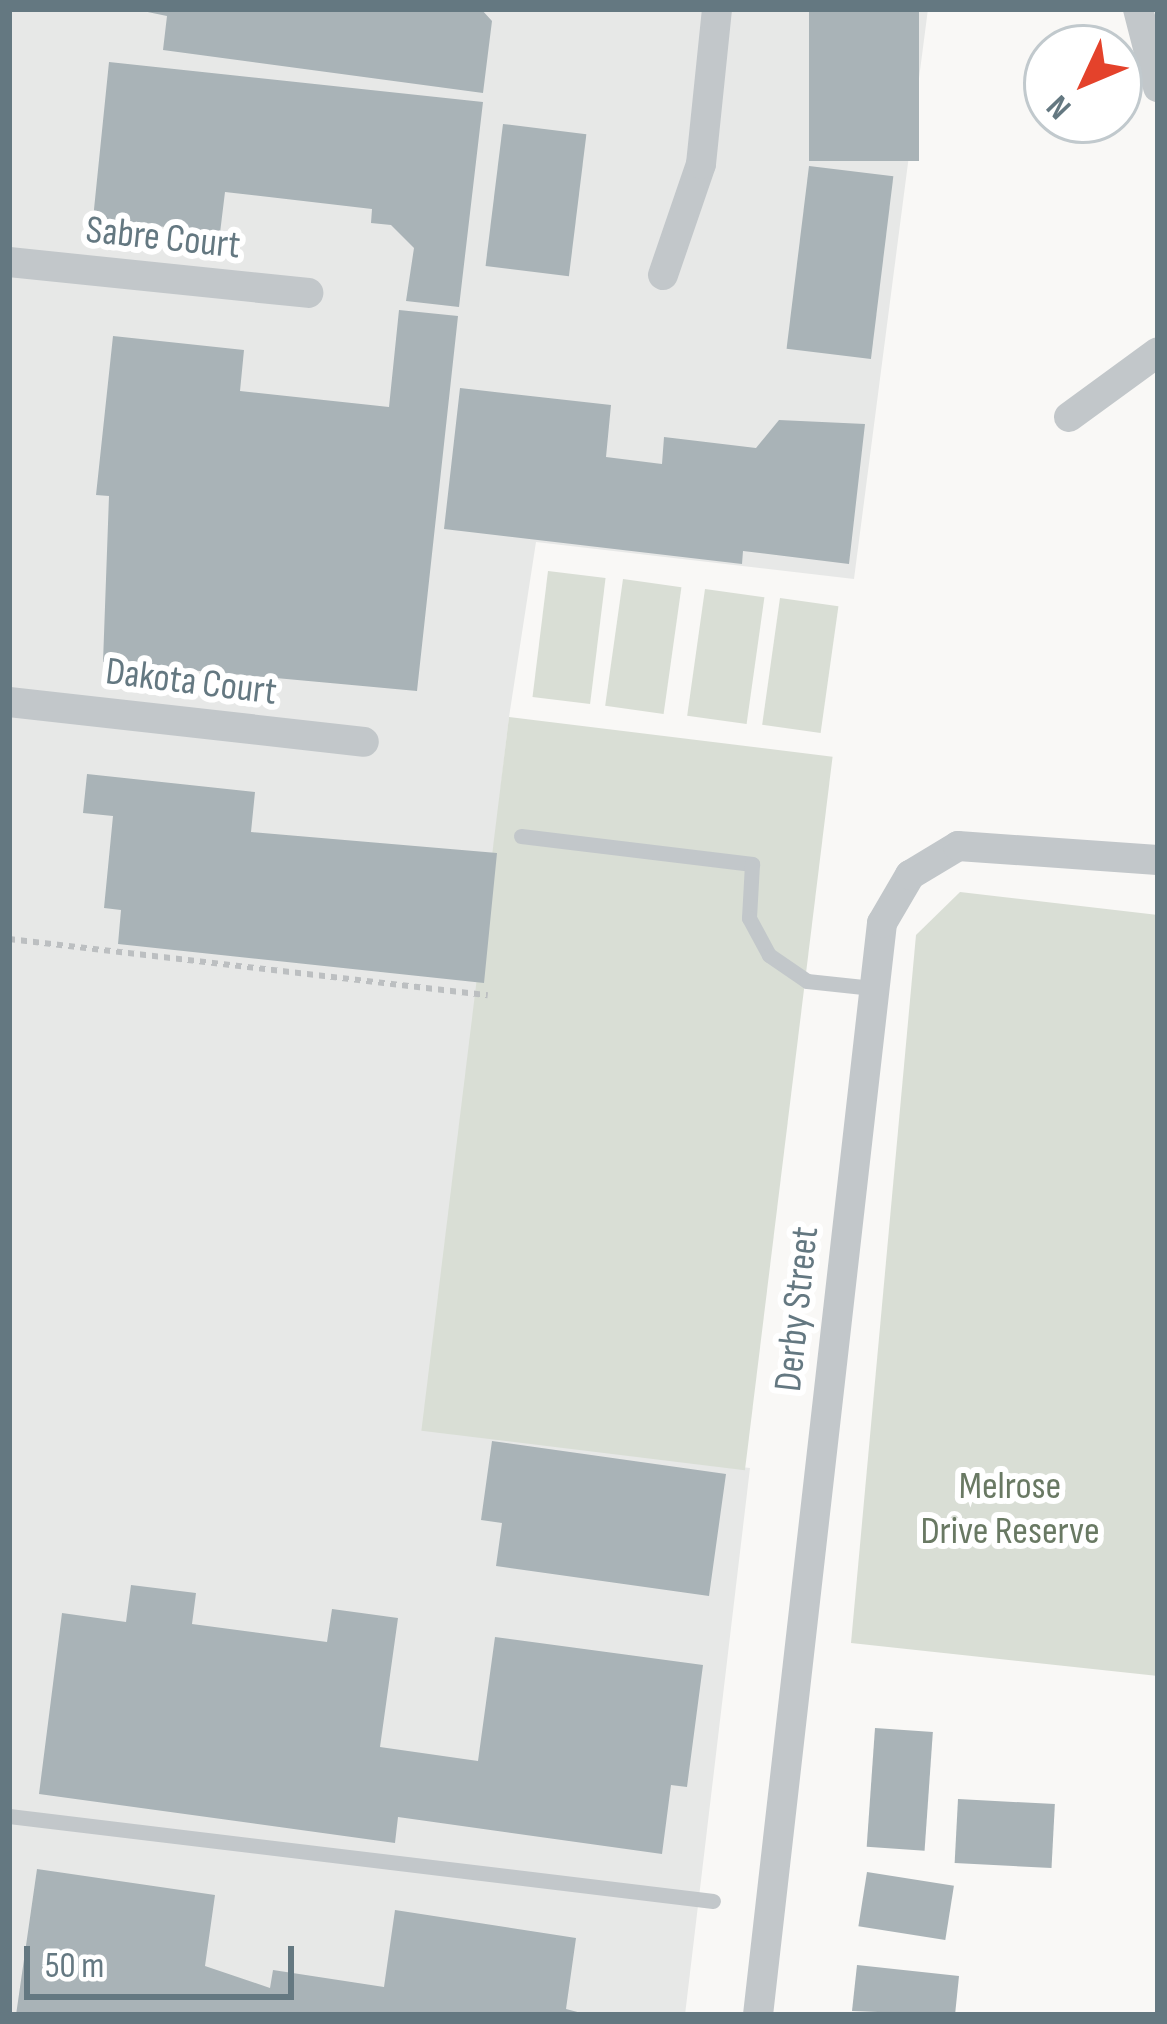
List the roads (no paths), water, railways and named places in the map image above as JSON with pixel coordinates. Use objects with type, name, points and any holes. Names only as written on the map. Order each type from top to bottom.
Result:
[{"type":"street","points":[[663,275],[700,164],[717,9]]},
{"type":"street","points":[[1138,9],[1158,87]]},
{"type":"street","name":"Sabre Court","points":[[9,262],[308,293]]},
{"type":"street","points":[[1070,417],[1158,352]]},
{"type":"street","name":"Dakota Court","points":[[9,701],[364,742]]},
{"type":"street","name":"Derby Street","points":[[758,2015],[873,988],[891,900],[935,856],[999,842],[1158,860]]},
{"type":"lane","points":[[520,836],[752,863],[749,918],[769,955],[807,981],[873,988]]},
{"type":"lane","points":[[9,1816],[712,1901]]},
{"type":"park label","name":"Melrose Drive Reserve","points":[[1010,1510]]}]
